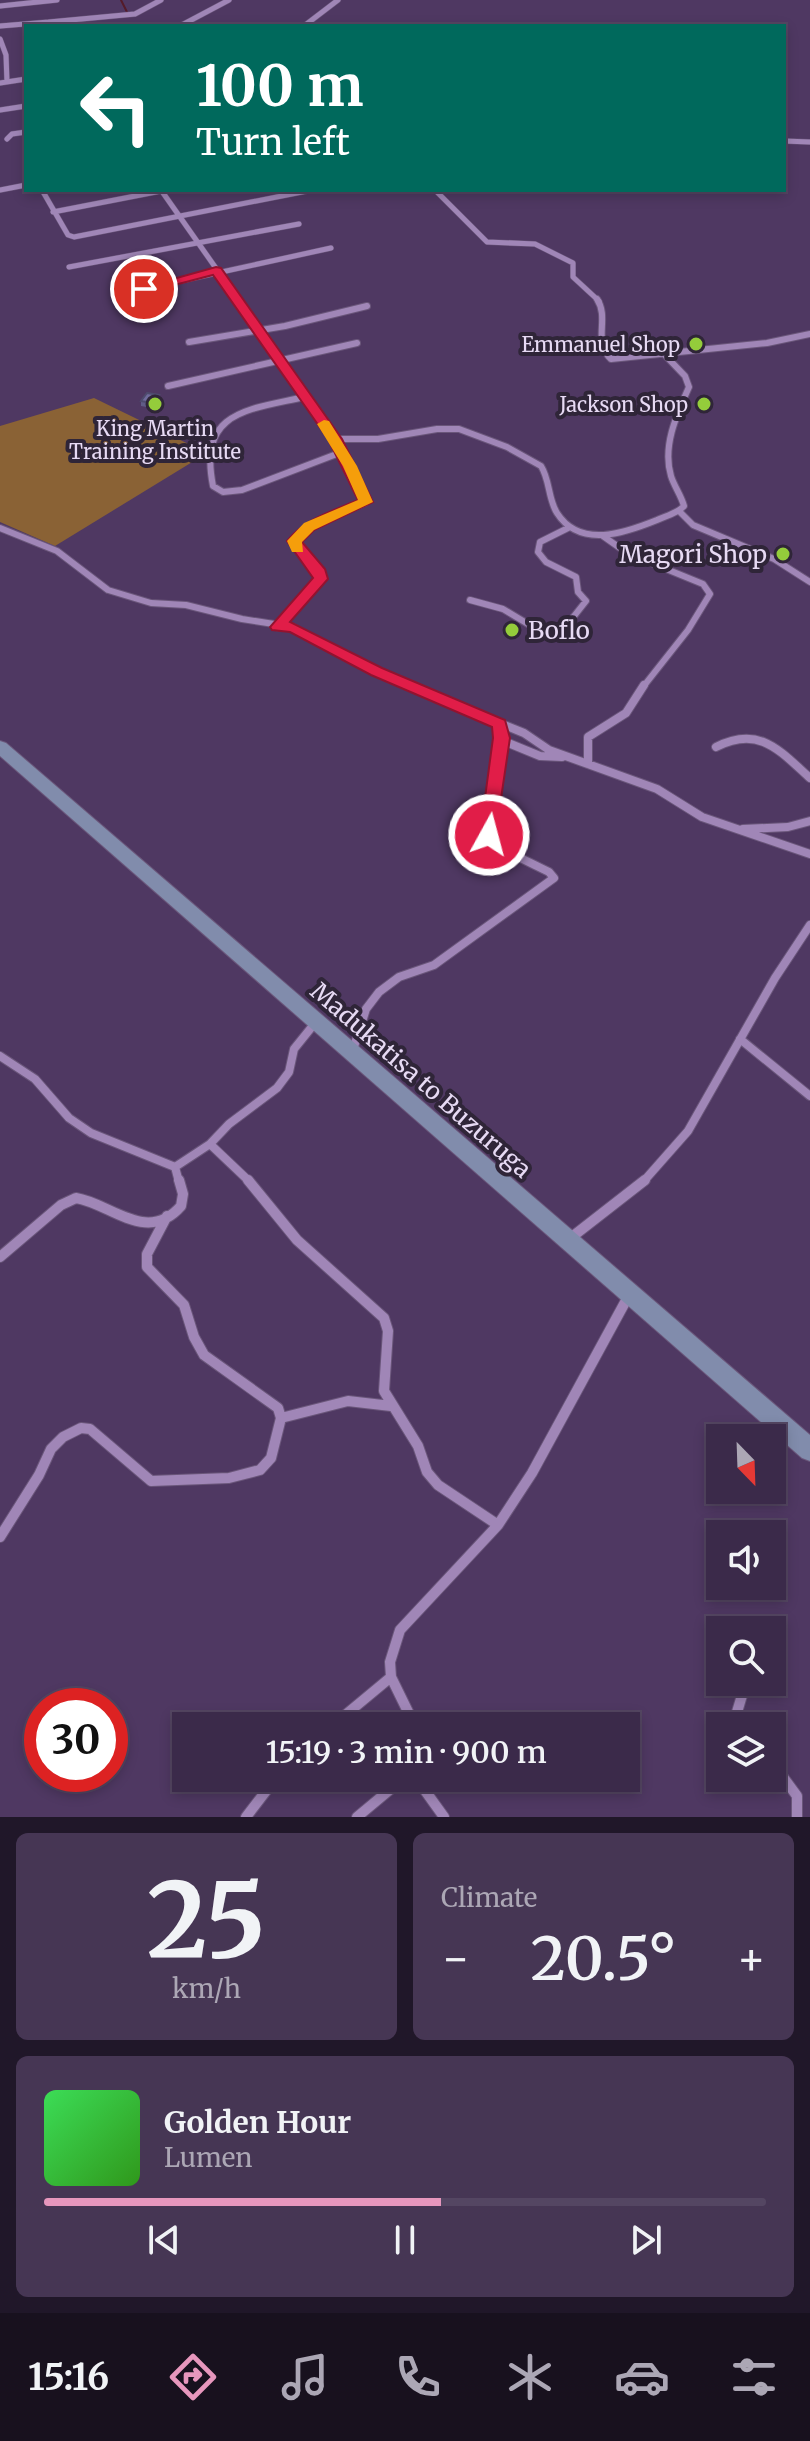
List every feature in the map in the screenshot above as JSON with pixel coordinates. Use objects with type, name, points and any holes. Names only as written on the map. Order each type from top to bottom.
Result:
[{"type":"main road","name":"Madukatisa to Buzuruga","points":[[0,747],[810,1450]]},
{"type":"street","points":[[0,6],[57,0]]},
{"type":"street","points":[[50,24],[135,14],[161,0]]},
{"type":"street","points":[[184,24],[229,0]]},
{"type":"street","points":[[307,24],[338,0]]},
{"type":"street","points":[[0,26],[24,25]]},
{"type":"street","points":[[0,39],[7,82]]},
{"type":"street","points":[[0,83],[24,79]]},
{"type":"street","points":[[0,110],[24,106]]},
{"type":"street","points":[[7,139],[12,134],[24,132]]},
{"type":"street","points":[[786,141],[810,142]]},
{"type":"street","points":[[0,190],[24,185]]},
{"type":"street","points":[[43,192],[68,235],[74,237],[302,192]]},
{"type":"street","points":[[53,212],[151,192]]},
{"type":"street","points":[[162,192],[335,439],[366,502],[309,527],[295,541],[298,550],[320,572],[321,579],[277,627]]},
{"type":"street","points":[[437,192],[487,242],[535,244],[573,263],[573,277],[600,302],[603,317],[600,342],[608,358],[627,360],[663,353],[782,341],[810,334]]},
{"type":"street","points":[[69,267],[299,224]]},
{"type":"street","points":[[144,289],[331,248]]},
{"type":"street","points":[[189,342],[367,306]]},
{"type":"street","points":[[168,386],[357,343]]},
{"type":"street","points":[[335,439],[382,438],[449,429],[477,434],[540,465],[546,475],[552,503],[568,528],[586,535],[624,532],[683,509],[684,501],[669,472],[669,457],[679,412],[689,387],[685,376],[663,353]]},
{"type":"street","points":[[304,397],[246,410],[226,419],[207,457],[213,486],[223,492],[242,490],[342,452]]},
{"type":"street","points":[[679,511],[693,525],[774,559],[810,582]]},
{"type":"street","points":[[0,528],[57,551],[108,590],[151,603],[209,609],[277,627],[293,627],[376,672],[524,733],[549,750],[657,789],[686,809],[734,829],[810,854]]},
{"type":"street","points":[[470,600],[510,612],[533,627],[546,630],[567,625],[586,601],[578,592],[576,577],[546,562],[538,552],[540,542],[568,528]]},
{"type":"street","points":[[588,764],[588,737],[626,713],[651,673],[688,630],[710,594],[703,584],[627,553],[603,536]]},
{"type":"street","points":[[352,1054],[364,1013],[379,992],[399,977],[434,965],[554,878],[552,873],[494,845],[489,838],[501,740],[500,724]]},
{"type":"street","points":[[716,747],[737,736],[757,739],[779,750],[810,778]]},
{"type":"street","points":[[501,740],[540,756],[567,756]]},
{"type":"street","points":[[734,829],[788,827],[810,821]]},
{"type":"street","points":[[568,1241],[645,1183],[672,1154],[775,978],[810,925]]},
{"type":"street","points":[[175,1167],[210,1144],[229,1124],[277,1088],[289,1072],[294,1049],[315,1023]]},
{"type":"street","points":[[740,1039],[810,1096]]},
{"type":"street","points":[[0,1056],[35,1079],[69,1118],[91,1133],[175,1167],[182,1187],[182,1204],[167,1216],[139,1221],[123,1219],[76,1198],[61,1205],[0,1257]]},
{"type":"street","points":[[210,1144],[255,1186],[297,1240],[384,1318],[388,1331],[384,1391],[391,1406],[418,1446],[432,1480],[498,1525]]},
{"type":"street","points":[[0,1537],[39,1475],[51,1449],[63,1437],[81,1428],[90,1429],[108,1441],[141,1475],[151,1481],[229,1478],[260,1470],[271,1458],[281,1418],[278,1408],[257,1390],[219,1368],[204,1355],[194,1337],[184,1305],[147,1267],[148,1250],[164,1230],[167,1216]]},
{"type":"street","points":[[408,1712],[391,1677],[393,1644],[400,1630],[498,1525],[532,1473],[629,1294]]},
{"type":"street","points":[[281,1418],[352,1400],[367,1399],[391,1406]]},
{"type":"street","points":[[349,1712],[391,1677]]},
{"type":"street","points":[[786,1781],[797,1796],[797,1817]]},
{"type":"street","points":[[246,1817],[265,1792]]},
{"type":"street","points":[[357,1817],[387,1792]]},
{"type":"street","points":[[426,1792],[444,1817]]},
{"type":"shaded area","points":[[94,398],[207,453],[55,546],[0,522],[0,426]]},
{"type":"building","points":[[147,393],[159,395],[152,403],[141,401]]},
{"type":"waterway","points":[[121,0],[127,12]]},
{"type":"slow traffic","points":[[298,549],[295,541],[309,527],[366,502],[350,466],[324,424]]},
{"type":"place","name":"Emmanuel Shop","points":[[696,344]]},
{"type":"place","name":"King Martin Training Institute","points":[[155,404]]},
{"type":"place","name":"Jackson Shop","points":[[704,404]]},
{"type":"place","name":"Magori Shop","points":[[783,554]]},
{"type":"place","name":"Boflo","points":[[512,630]]},
{"type":"route","points":[[144,289],[216,271],[335,439],[366,502],[309,527],[295,541],[298,550],[320,572],[321,579],[277,627],[293,627],[376,672],[500,724],[489,835]]}]
